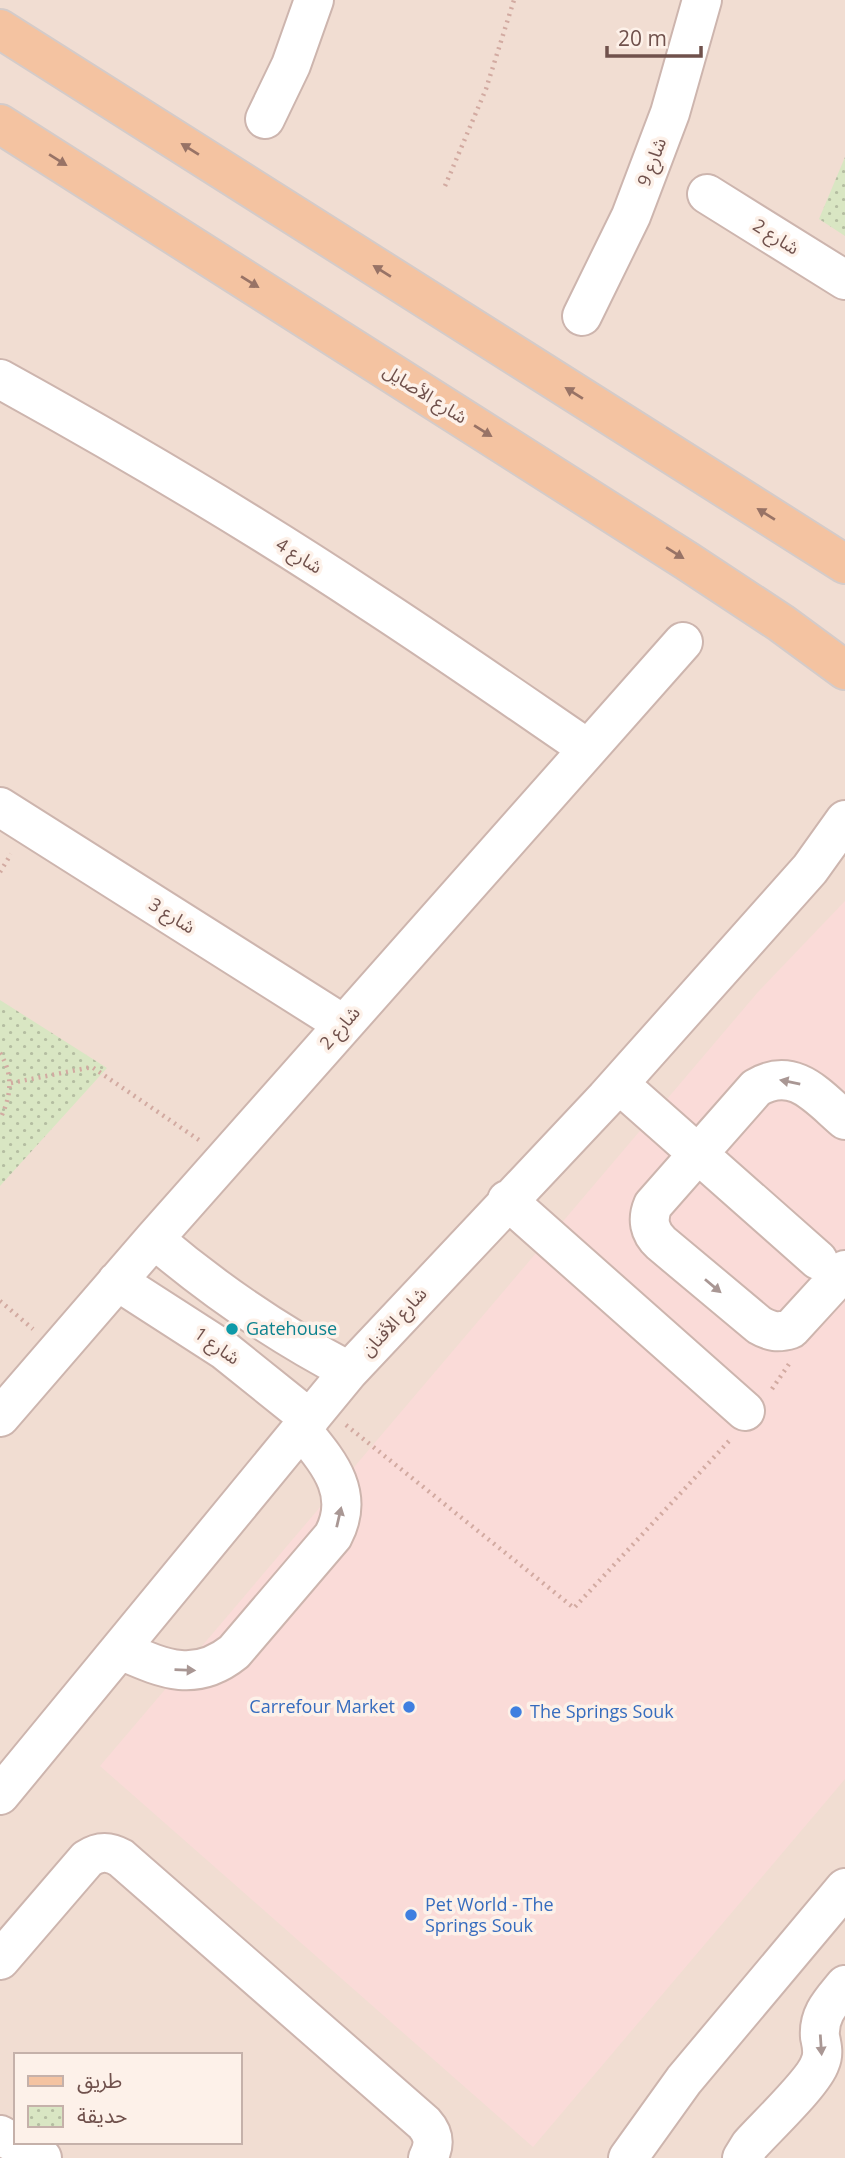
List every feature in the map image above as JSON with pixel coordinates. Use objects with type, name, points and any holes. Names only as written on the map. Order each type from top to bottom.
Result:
[{"type":"main road","points":[[0,29],[827,542],[845,564]]},
{"type":"main road","name":"شارع الأصايل","points":[[0,124],[675,553],[781,623],[845,670]]},
{"type":"street","points":[[265,119],[291,65],[314,0]]},
{"type":"street","name":"شارع 9","points":[[582,316],[631,216],[665,126],[702,0]]},
{"type":"street","name":"شارع 2","points":[[707,194],[845,280]]},
{"type":"street","name":"شارع 4","points":[[0,379],[180,482],[281,544],[369,600],[588,749]]},
{"type":"street","name":"شارع 2","points":[[0,1417],[343,1024],[682,642]]},
{"type":"street","name":"شارع 3","points":[[0,807],[343,1024]]},
{"type":"street","name":"شارع الأفنان","points":[[0,1795],[349,1371],[613,1091],[810,869],[845,820]]},
{"type":"street","name":"شارع الأفنان","points":[[810,869],[845,842]]},
{"type":"street","points":[[613,1091],[692,1161],[823,1268],[799,1322],[791,1329],[769,1331],[654,1237],[649,1221],[653,1205],[692,1161],[757,1088],[774,1080],[784,1079],[803,1085],[845,1119]]},
{"type":"street","points":[[508,1200],[750,1412]]},
{"type":"street","points":[[154,1239],[212,1287],[287,1337],[349,1371]]},
{"type":"street","name":"شارع 1","points":[[117,1281],[186,1324],[311,1418],[334,1473],[342,1501],[342,1514],[333,1536],[234,1652],[222,1662],[193,1671],[163,1669],[120,1650]]},
{"type":"street","points":[[186,1324],[193,1301],[212,1287]]},
{"type":"street","points":[[257,1375],[277,1360],[287,1337]]},
{"type":"street","points":[[0,1960],[87,1859],[104,1852],[113,1854],[121,1858],[424,2123],[431,2130],[433,2139],[428,2158]]},
{"type":"street","points":[[628,2158],[684,2080],[845,1888]]},
{"type":"street","points":[[742,2158],[750,2145],[817,2071],[823,2054],[820,2035],[822,2016],[826,2007],[845,1985]]},
{"type":"street","points":[[16,2144],[42,2158]]},
{"type":"path","points":[[445,186],[486,89],[514,0]]},
{"type":"path","points":[[0,1053],[11,1083],[9,1098],[0,1119]]},
{"type":"path","points":[[11,1083],[92,1067],[226,1158]]},
{"type":"path","points":[[311,1418],[574,1608],[750,1412],[794,1357],[799,1322]]},
{"type":"shaded area","points":[[0,0],[845,0],[845,2158],[0,2158]]},
{"type":"shaded area","points":[[845,901],[845,1779],[533,2147],[100,1766],[758,992]]},
{"type":"green space","points":[[845,157],[845,236],[819,219]]},
{"type":"green space","points":[[0,1000],[107,1068],[0,1186]]},
{"type":"place","name":"Gatehouse","points":[[232,1329]]},
{"type":"place","name":"Carrefour Market","points":[[409,1707]]},
{"type":"place","name":"The Springs Souk","points":[[516,1712]]},
{"type":"place","name":"Pet World - The Springs Souk","points":[[411,1915]]}]
